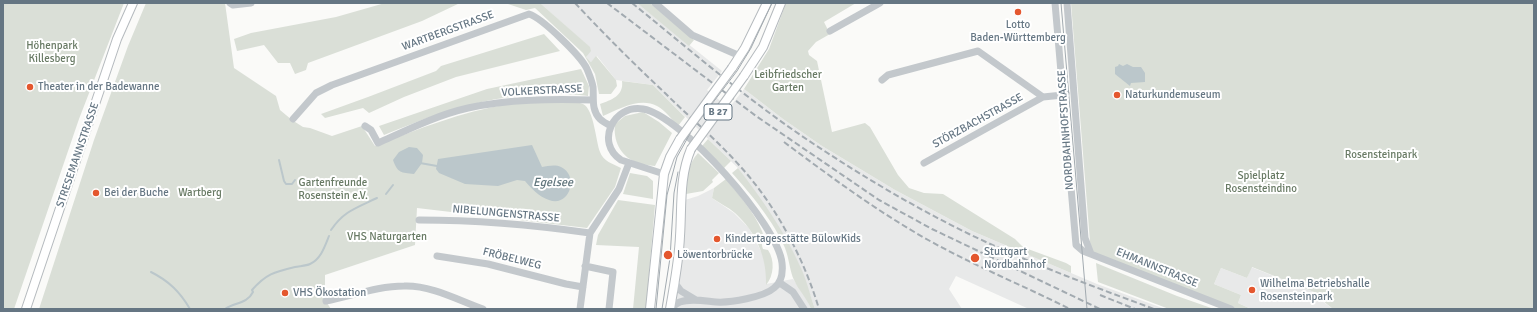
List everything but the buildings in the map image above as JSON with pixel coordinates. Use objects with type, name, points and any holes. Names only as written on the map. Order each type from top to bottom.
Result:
[{"type":"main road","name":"STRESEMANNSTRASSE","points":[[26,309],[115,46],[134,3]]},
{"type":"main road","name":"B 27","points":[[650,309],[664,174],[670,157],[680,139],[740,56],[767,3]]},
{"type":"main road","name":"B 27","points":[[670,309],[680,238],[683,176],[686,161],[691,149],[764,47],[781,3]]},
{"type":"street","points":[[230,3],[233,5],[243,5],[251,3]]},
{"type":"street","points":[[655,3],[692,35],[740,56]]},
{"type":"street","points":[[829,31],[880,3]]},
{"type":"street","name":"NORDBAHNHOFSTRASSE","points":[[1056,3],[1076,244]]},
{"type":"street","name":"NORDBAHNHOFSTRASSE","points":[[1067,3],[1085,238],[1091,254]]},
{"type":"street","name":"WARTBERGSTRASSE","points":[[293,119],[316,93],[332,84],[529,14],[535,16],[542,22],[575,54],[587,69],[593,86],[594,108],[600,120],[611,126]]},
{"type":"street","points":[[882,80],[888,75],[978,51],[1043,97],[1063,95],[1074,86]]},
{"type":"street","name":"STÖRZBACHSTRASSE","points":[[924,163],[1043,97]]},
{"type":"street","name":"VOLKERSTRASSE","points":[[365,126],[371,130],[378,143],[438,117],[469,108],[516,101],[553,99],[593,100]]},
{"type":"street","points":[[664,174],[629,163],[615,156],[611,151],[609,135],[611,126],[618,115],[629,109],[636,108],[651,110],[662,116],[707,154],[734,184],[773,240],[782,262],[783,274],[780,282],[773,289],[749,297],[718,302],[698,300],[679,302],[670,309]]},
{"type":"street","points":[[580,309],[590,233],[619,189],[629,163]]},
{"type":"street","name":"NIBELUNGENSTRASSE","points":[[419,220],[477,222],[590,233]]},
{"type":"street","name":"EHMANNSTRASSE","points":[[1076,244],[1083,251],[1231,309]]},
{"type":"street","name":"FRÖBELWEG","points":[[436,256],[488,264],[583,287]]},
{"type":"street","points":[[585,266],[613,272],[609,309]]},
{"type":"street","points":[[780,282],[793,292],[804,309]]},
{"type":"street","points":[[674,283],[681,291],[698,300]]},
{"type":"street","points":[[326,301],[386,287],[405,286],[431,290],[483,309]]},
{"type":"shaded area","points":[[540,3],[637,3],[722,71],[707,90],[729,108],[744,89],[783,119],[822,146],[895,190],[972,231],[1097,284],[1165,309],[1029,309],[956,276],[949,289],[962,309],[815,309],[801,269],[791,249],[779,228],[738,168],[653,85],[616,80],[597,56],[591,62],[586,57],[589,47]]},
{"type":"shaded area","points":[[714,188],[712,198],[734,213],[749,228],[762,253],[767,270],[766,284],[793,279],[807,299],[811,309],[673,309],[685,200],[698,196]]},
{"type":"shaded area","points":[[1251,267],[1319,294],[1318,298],[1333,309],[1251,309],[1238,303],[1241,295],[1214,284],[1221,268],[1247,278]]},
{"type":"green space","name":"Höhenpark Killesberg","points":[[3,3],[124,3],[79,119],[14,309],[3,309]]},
{"type":"green space","name":"Wartberg","points":[[146,3],[225,3],[234,68],[276,96],[280,110],[303,127],[332,136],[362,126],[375,146],[407,133],[491,107],[522,103],[575,102],[583,104],[590,112],[601,155],[609,162],[621,168],[615,187],[587,228],[417,208],[415,245],[325,275],[325,300],[331,309],[39,309],[94,140],[128,46]]},
{"type":"green space","points":[[385,3],[460,3],[422,21],[308,63],[306,70],[295,74],[290,63],[278,63],[264,45],[237,51],[234,39],[251,33],[336,17]]},
{"type":"green space","points":[[505,3],[540,3],[590,47],[591,51],[586,57],[591,62],[596,56],[616,80],[617,86],[611,94],[599,94],[595,74],[583,53],[535,8],[526,10]]},
{"type":"green space","points":[[637,3],[650,3],[694,40],[689,46]]},
{"type":"green space","name":"Leibfriedscher Garten","points":[[786,3],[856,3],[824,22],[830,34],[816,42],[808,51],[809,55],[817,61],[832,132],[865,123],[870,127],[898,175],[909,188],[924,193],[943,194],[1015,239],[1022,246],[1071,266],[1071,273],[972,231],[895,190],[822,146],[783,119],[744,89],[769,49]]},
{"type":"green space","name":"Rosensteinpark","points":[[1071,3],[1534,3],[1534,309],[1333,309],[1318,297],[1319,294],[1252,267],[1247,278],[1221,268],[1214,284],[1241,295],[1238,303],[1251,309],[1231,309],[1091,254]]},
{"type":"green space","points":[[544,34],[560,51],[456,77],[404,97],[369,113],[363,108],[325,118],[321,114],[436,71],[441,66]]},
{"type":"green space","points":[[581,69],[589,86],[588,96],[551,94],[512,97],[456,108],[384,135],[379,126],[487,89]]},
{"type":"green space","points":[[622,81],[653,85],[685,117],[678,126],[660,108],[644,103],[637,103],[623,107],[603,116],[600,104],[616,97],[619,94]]},
{"type":"green space","points":[[643,112],[659,122],[672,133],[655,166],[638,163],[626,156],[619,147],[615,136],[615,124],[625,116]]},
{"type":"green space","points":[[708,139],[731,161],[724,168],[702,146]]},
{"type":"green space","points":[[698,153],[719,173],[712,180],[713,182],[703,191],[686,194],[688,172]]},
{"type":"green space","points":[[738,168],[764,204],[788,242],[803,273],[815,309],[811,309],[794,280],[791,273],[788,256],[775,228],[754,199],[732,173]]},
{"type":"green space","points":[[630,173],[647,176],[653,181],[653,199],[623,194]]},
{"type":"green space","points":[[726,179],[751,210],[762,231],[762,247],[763,249],[768,250],[773,263],[771,277],[766,285],[765,265],[759,246],[749,228],[735,213],[712,198],[714,188]]},
{"type":"green space","points":[[618,200],[655,205],[646,309],[633,309],[639,247],[596,245],[598,235]]},
{"type":"green space","points":[[1096,263],[1177,296],[1214,309],[1169,309],[1098,282]]},
{"type":"water","points":[[1119,64],[1123,66],[1127,64],[1133,67],[1141,67],[1145,73],[1145,82],[1131,83],[1130,86],[1115,74],[1115,67]]},
{"type":"water","name":"Egelsee","points":[[532,145],[542,167],[559,166],[567,171],[570,177],[570,190],[562,199],[556,201],[545,199],[525,181],[517,180],[498,186],[465,184],[439,173],[436,169],[438,159]]},
{"type":"water","points":[[409,147],[417,148],[423,155],[422,163],[414,174],[400,172],[393,160],[399,152]]},
{"type":"waterway","points":[[279,160],[286,184],[292,184],[295,180]]},
{"type":"waterway","points":[[420,163],[437,166]]},
{"type":"waterway","points":[[386,194],[393,185]]},
{"type":"waterway","points":[[331,230],[346,214],[377,198]]},
{"type":"waterway","points":[[225,309],[248,299],[253,292],[252,290],[262,280],[271,274],[308,265],[314,262],[322,252],[329,236]]},
{"type":"waterway","points":[[151,272],[174,288],[190,309]]},
{"type":"tram line","points":[[656,309],[667,195],[677,157],[692,130],[737,71],[751,48],[772,3]]},
{"type":"tram line","points":[[1061,3],[1087,309]]},
{"type":"tram line","points":[[662,309],[670,258],[674,193],[678,172]]},
{"type":"railway","points":[[575,3],[631,60],[721,146],[752,180],[776,214],[797,251],[819,309]]},
{"type":"railway","points":[[607,3],[756,116],[879,200],[932,229],[1100,309]]},
{"type":"railway","points":[[632,3],[775,117],[800,135],[879,185],[932,215],[1014,255],[1154,309]]},
{"type":"railway","points":[[784,142],[855,194],[911,230],[964,259],[1070,309]]},
{"type":"railway","points":[[1100,295],[1135,309]]},
{"type":"place","name":"Lotto Baden-Württemberg","points":[[1018,12]]},
{"type":"place","name":"Theater in der Badewanne","points":[[30,87]]},
{"type":"place","name":"Naturkundemuseum","points":[[1117,95]]},
{"type":"place","name":"Bei der Buche","points":[[96,193]]},
{"type":"place","name":"Kindertagesstätte BülowKids","points":[[717,239]]},
{"type":"place","name":"Löwentorbrücke","points":[[668,255]]},
{"type":"place","name":"Stuttgart Nordbahnhof","points":[[975,258]]},
{"type":"place","name":"Wilhelma Betriebshalle Rosensteinpark","points":[[1252,290]]},
{"type":"place","name":"VHS Ökostation","points":[[285,293]]},
{"type":"park label","name":"Spielplatz Rosensteindino","points":[[1261,182]]},
{"type":"park label","name":"Gartenfreunde Rosenstein e.V.","points":[[333,189]]},
{"type":"park label","name":"VHS Naturgarten","points":[[387,237]]}]
